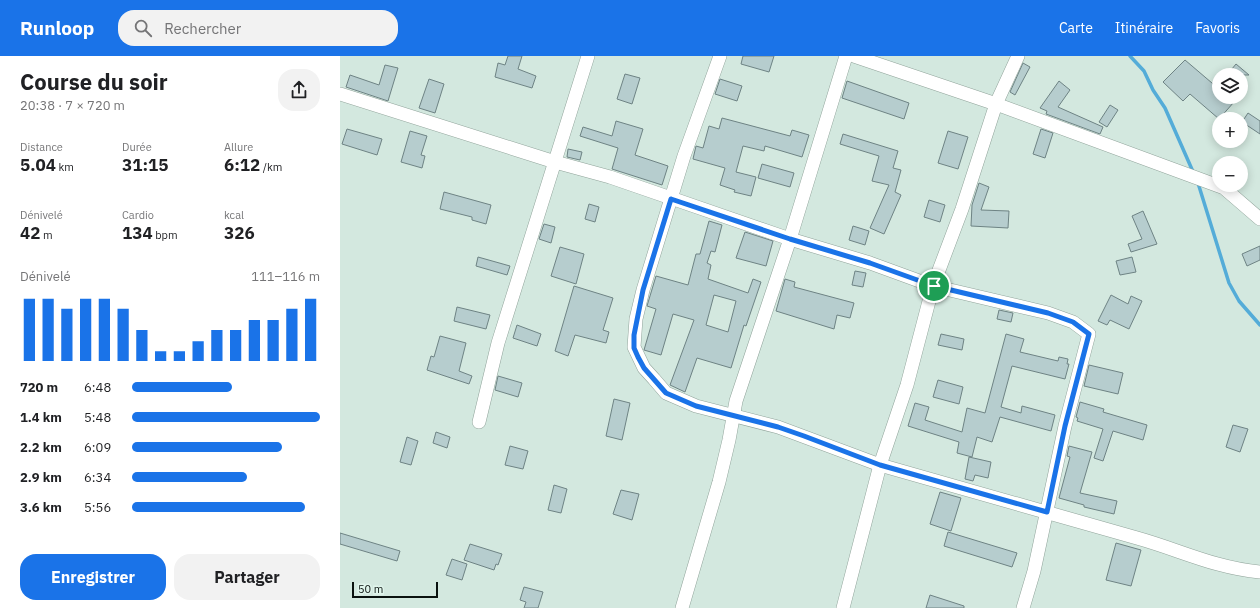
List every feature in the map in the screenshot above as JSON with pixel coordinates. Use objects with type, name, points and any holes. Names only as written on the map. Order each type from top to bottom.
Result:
[{"type":"street","points":[[479,422],[498,343],[536,216],[555,162],[588,56]]},
{"type":"street","points":[[720,56],[671,199],[643,290],[636,319],[634,348],[644,368],[666,393],[696,406],[791,431],[880,465],[1175,549],[1212,563],[1230,568],[1260,572]]},
{"type":"street","points":[[682,608],[719,482],[736,401],[790,239],[846,56]]},
{"type":"street","points":[[854,56],[996,104],[1224,188],[1260,219]]},
{"type":"street","points":[[843,608],[880,465],[907,385],[934,286],[962,209],[996,104],[1018,56]]},
{"type":"street","points":[[340,94],[555,162],[610,177],[671,199],[790,239],[870,263],[934,286],[1048,313],[1073,322],[1089,334],[1065,426],[1034,571],[1023,608]]},
{"type":"building","points":[[508,56],[522,56],[518,69],[536,76],[532,88],[495,77],[498,63],[505,65]]},
{"type":"building","points":[[743,56],[774,56],[769,72],[741,64]]},
{"type":"building","points":[[1185,60],[1212,83],[1212,104],[1232,104],[1225,112],[1212,113],[1190,94],[1183,101],[1163,82]]},
{"type":"building","points":[[1023,63],[1030,67],[1015,95],[1010,92]]},
{"type":"building","points":[[1236,64],[1241,68],[1233,68]]},
{"type":"building","points":[[385,65],[398,68],[388,101],[346,87],[350,75],[379,85]]},
{"type":"building","points":[[625,74],[640,78],[632,104],[617,99]]},
{"type":"building","points":[[429,79],[444,84],[435,113],[419,108]]},
{"type":"building","points":[[720,79],[742,86],[737,101],[715,94]]},
{"type":"building","points":[[847,81],[909,103],[904,119],[842,98]]},
{"type":"building","points":[[1059,81],[1070,90],[1058,107],[1103,127],[1100,134],[1046,114],[1047,111],[1040,108]]},
{"type":"building","points":[[1110,105],[1118,110],[1107,127],[1099,122]]},
{"type":"building","points":[[1248,113],[1260,121],[1260,134],[1248,126]]},
{"type":"building","points":[[722,118],[790,136],[792,130],[809,135],[802,157],[765,146],[764,151],[743,146],[736,172],[756,177],[751,196],[734,192],[735,190],[720,185],[725,168],[693,159],[696,146],[703,148],[709,126],[719,129]]},
{"type":"building","points":[[616,121],[643,129],[635,155],[668,166],[662,185],[612,169],[618,148],[580,136],[583,127],[612,136]]},
{"type":"building","points":[[347,129],[382,139],[377,155],[342,144]]},
{"type":"building","points":[[1041,129],[1053,133],[1045,158],[1033,154]]},
{"type":"building","points":[[410,131],[427,136],[421,155],[425,156],[422,168],[401,162]]},
{"type":"building","points":[[948,131],[968,137],[958,169],[938,163]]},
{"type":"building","points":[[843,134],[898,151],[893,168],[901,170],[895,192],[901,195],[884,234],[870,228],[889,185],[872,181],[879,156],[840,144]]},
{"type":"building","points":[[568,149],[582,152],[580,160],[567,157]]},
{"type":"building","points":[[762,164],[794,173],[790,187],[758,178]]},
{"type":"building","points":[[979,183],[989,187],[981,210],[1009,211],[1008,228],[971,226],[972,205]]},
{"type":"building","points":[[444,192],[491,205],[486,224],[472,220],[472,217],[440,209]]},
{"type":"building","points":[[929,200],[945,205],[940,222],[924,217]]},
{"type":"building","points":[[589,204],[599,207],[595,222],[585,219]]},
{"type":"building","points":[[1143,211],[1157,244],[1131,252],[1128,244],[1142,239],[1132,216]]},
{"type":"building","points":[[709,221],[722,225],[715,252],[711,251],[707,263],[711,265],[708,279],[748,293],[753,279],[761,282],[746,326],[744,325],[731,368],[697,358],[685,392],[670,385],[694,320],[673,314],[661,355],[644,350],[656,309],[647,306],[656,276],[688,285],[696,254],[700,254]],"holes":[[[714,295],[736,301],[728,332],[706,325]]]},
{"type":"building","points":[[544,224],[555,227],[551,243],[539,239]]},
{"type":"building","points":[[853,226],[869,231],[865,245],[849,240]]},
{"type":"building","points":[[745,232],[773,241],[766,266],[736,258]]},
{"type":"building","points":[[1260,246],[1260,260],[1247,266],[1242,254]]},
{"type":"building","points":[[560,247],[584,254],[576,284],[551,276]]},
{"type":"building","points":[[478,257],[510,266],[507,275],[476,266]]},
{"type":"building","points":[[1132,257],[1136,272],[1120,275],[1116,261]]},
{"type":"building","points":[[855,271],[866,273],[863,287],[852,285]]},
{"type":"building","points":[[785,279],[795,282],[794,287],[854,303],[850,318],[837,315],[834,329],[776,311]]},
{"type":"building","points":[[574,286],[613,298],[603,330],[609,332],[606,343],[575,335],[568,356],[555,351]]},
{"type":"building","points":[[1111,295],[1128,304],[1131,296],[1142,301],[1129,329],[1110,320],[1107,325],[1098,321]]},
{"type":"building","points":[[457,307],[490,315],[486,329],[454,321]]},
{"type":"building","points":[[999,310],[1013,313],[1011,322],[997,319]]},
{"type":"building","points":[[517,325],[541,334],[537,346],[513,338]]},
{"type":"building","points":[[941,334],[964,339],[962,350],[938,345]]},
{"type":"building","points":[[1006,334],[1024,339],[1020,352],[1058,361],[1059,357],[1068,359],[1067,364],[1069,364],[1065,379],[1012,366],[1001,407],[1021,413],[1022,406],[1055,415],[1051,431],[1000,417],[992,442],[977,437],[972,457],[957,453],[959,442],[908,426],[915,403],[929,407],[925,420],[962,432],[967,408],[985,413]]},
{"type":"building","points":[[440,336],[466,343],[459,371],[472,376],[469,384],[427,370],[431,356],[434,357]]},
{"type":"building","points":[[1089,365],[1123,373],[1118,394],[1084,386]]},
{"type":"building","points":[[498,376],[522,383],[518,397],[495,390]]},
{"type":"building","points":[[938,380],[963,387],[959,404],[933,397]]},
{"type":"building","points":[[614,399],[630,403],[622,440],[606,436]]},
{"type":"building","points":[[1080,402],[1104,409],[1103,412],[1147,425],[1143,440],[1113,431],[1103,461],[1094,458],[1103,429],[1077,421],[1078,418],[1076,417]]},
{"type":"building","points":[[1233,425],[1248,429],[1240,452],[1226,447]]},
{"type":"building","points":[[436,432],[450,437],[447,448],[433,443]]},
{"type":"building","points":[[407,437],[418,441],[411,465],[400,462]]},
{"type":"building","points":[[510,446],[528,451],[523,469],[505,465]]},
{"type":"building","points":[[1069,446],[1092,452],[1080,493],[1117,501],[1114,514],[1084,507],[1084,505],[1059,498],[1070,457],[1067,456]]},
{"type":"building","points":[[969,457],[991,462],[988,478],[975,475],[973,481],[965,479]]},
{"type":"building","points":[[554,485],[567,489],[561,513],[548,510]]},
{"type":"building","points":[[621,490],[639,494],[632,520],[613,514]]},
{"type":"building","points":[[940,492],[961,498],[951,531],[930,524]]},
{"type":"building","points":[[948,532],[1017,553],[1012,567],[944,546]]},
{"type":"building","points":[[340,533],[400,551],[397,561],[340,544]]},
{"type":"building","points":[[1116,543],[1141,550],[1131,586],[1106,580]]},
{"type":"building","points":[[470,544],[502,554],[498,565],[496,564],[494,570],[464,560]]},
{"type":"building","points":[[452,559],[467,564],[462,580],[446,575]]},
{"type":"building","points":[[524,587],[543,592],[538,608],[524,608],[526,602],[520,600]]},
{"type":"building","points":[[930,595],[964,606],[964,608],[926,608]]},
{"type":"waterway","points":[[1130,56],[1144,71],[1153,90],[1165,108],[1194,174]]},
{"type":"waterway","points":[[1198,183],[1229,283],[1239,301],[1260,325]]},
{"type":"route","points":[[671,199],[790,239],[870,263],[934,286],[1048,313],[1073,322],[1089,334],[1065,426],[1047,512],[880,465],[778,427],[696,406],[674,398],[666,393],[644,368],[634,348],[636,319],[643,290],[671,199]]}]
